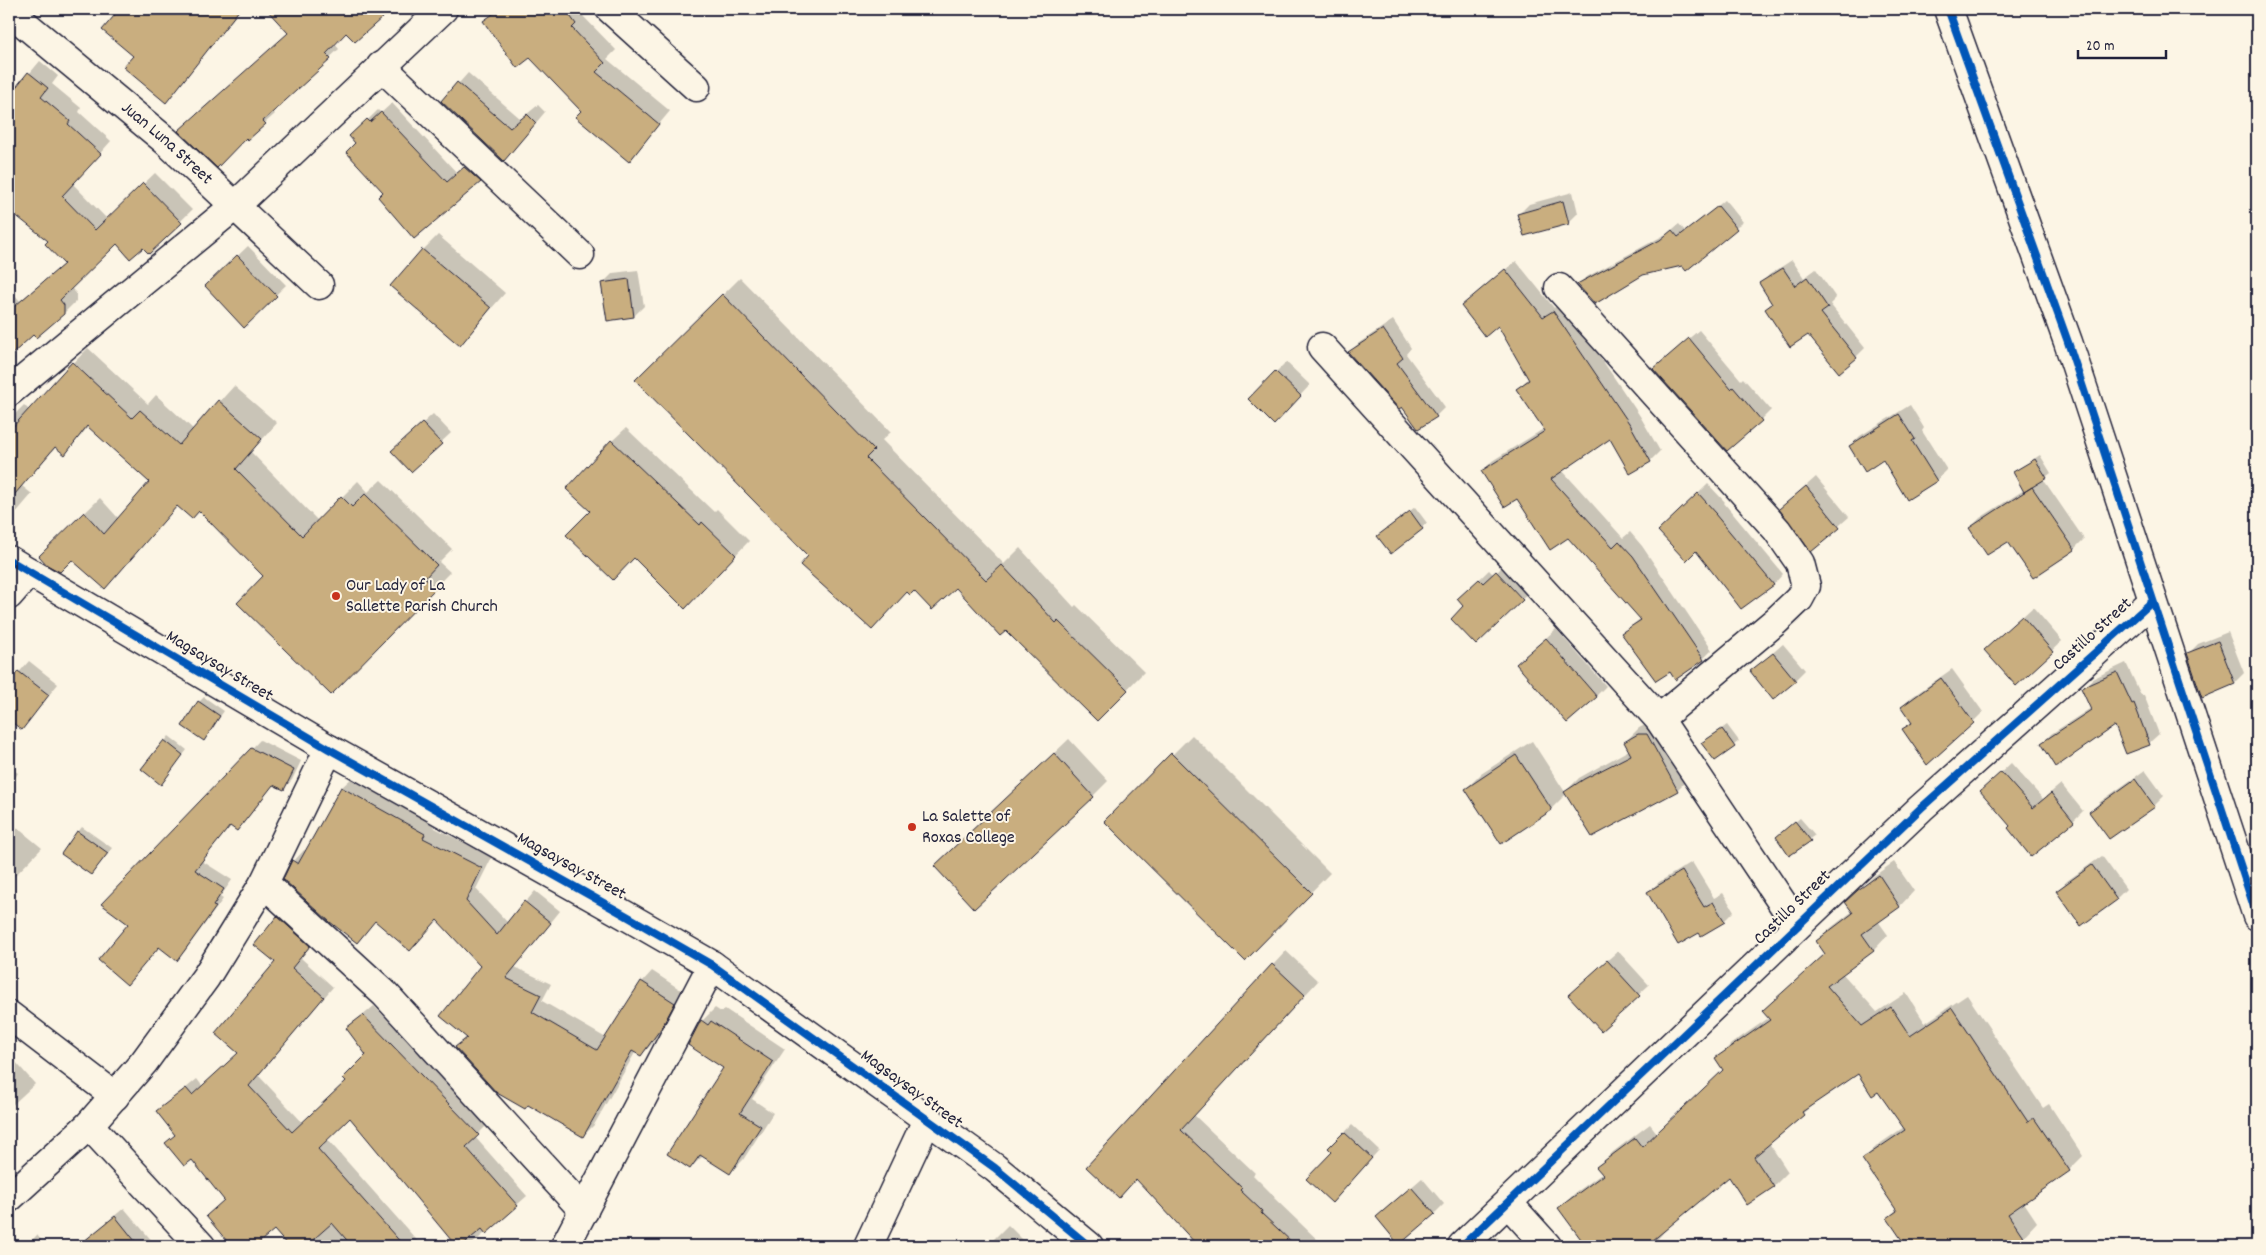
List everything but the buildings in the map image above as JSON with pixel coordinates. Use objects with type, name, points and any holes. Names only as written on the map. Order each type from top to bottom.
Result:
[{"type":"street","points":[[9,392],[236,205],[380,66],[443,9]]},
{"type":"street","points":[[610,9],[696,87]]},
{"type":"street","points":[[1948,9],[2068,342],[2257,916]]},
{"type":"street","name":"Juan Luna Street","points":[[9,11],[166,141],[319,285]]},
{"type":"street","points":[[380,66],[580,255]]},
{"type":"street","points":[[1559,288],[1777,530],[1800,563],[1806,586],[1799,599],[1776,621],[1659,719]]},
{"type":"street","points":[[1322,347],[1659,719],[1797,925]]},
{"type":"street","points":[[9,595],[19,566]]},
{"type":"street","name":"Magsaysay Street","points":[[19,566],[329,749],[712,965],[995,1168],[1089,1246]]},
{"type":"street","name":"Castillo Street","points":[[1462,1246],[1921,808],[2153,601]]},
{"type":"street","points":[[9,1198],[89,1125],[115,1096],[144,1062],[206,977],[264,883],[329,749]]},
{"type":"street","points":[[264,883],[385,994],[584,1211]]},
{"type":"street","points":[[565,1246],[712,965]]},
{"type":"street","points":[[9,1016],[115,1096]]},
{"type":"street","points":[[868,1246],[927,1120]]},
{"type":"street","points":[[89,1125],[200,1246]]},
{"type":"street","points":[[1508,1203],[1547,1246]]},
{"type":"cycle path","points":[[1948,9],[2068,342],[2257,916]]},
{"type":"cycle path","points":[[9,560],[329,749],[712,965],[995,1168],[1089,1246]]},
{"type":"cycle path","points":[[1462,1246],[1921,808],[2153,601]]},
{"type":"place","name":"Our Lady of La Sallette Parish Church","points":[[336,596]]},
{"type":"place","name":"La Salette of Roxas College","points":[[912,827]]}]
